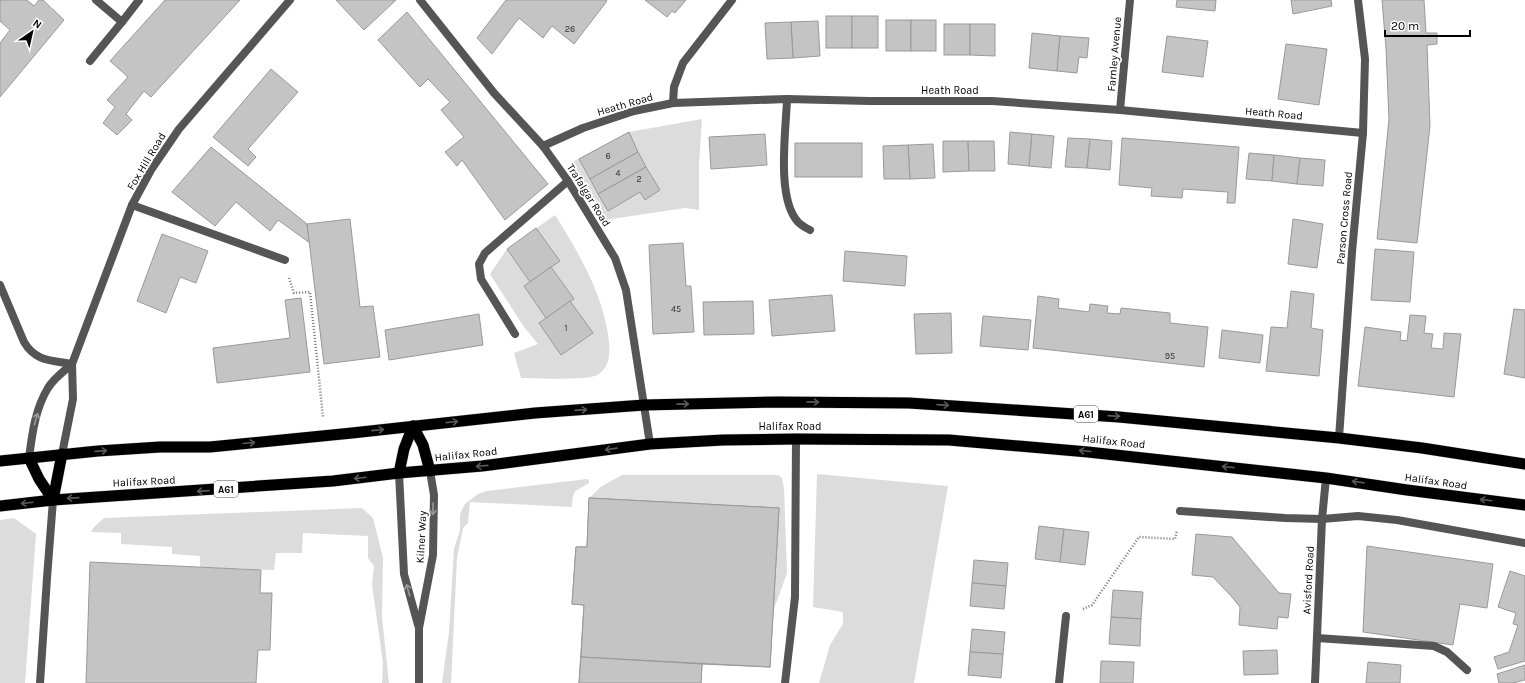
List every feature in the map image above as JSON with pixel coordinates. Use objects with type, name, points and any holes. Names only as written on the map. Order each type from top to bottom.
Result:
[{"type":"highway","name":"A61","points":[[0,461],[62,454],[160,447],[210,446],[325,436],[535,413],[644,405],[778,402],[909,403],[1119,417],[1339,438],[1422,448],[1525,464]]},
{"type":"highway","points":[[413,426],[423,445],[430,470]]},
{"type":"highway","points":[[399,473],[404,449],[413,426]]},
{"type":"highway","name":"Halifax Road","points":[[53,500],[333,481],[399,473],[482,466],[650,444],[723,440],[796,439],[949,440],[1088,452],[1326,478],[1525,505]]},
{"type":"highway","points":[[53,500],[62,454]]},
{"type":"highway","points":[[29,458],[39,479],[53,500]]},
{"type":"highway","name":"A61","points":[[0,506],[53,500]]},
{"type":"street","points":[[96,0],[122,22]]},
{"type":"street","points":[[90,61],[139,0]]},
{"type":"street","name":"Fox Hill Road","points":[[62,454],[73,399],[72,364],[132,205],[151,170],[179,129],[290,0]]},
{"type":"street","name":"Trafalgar Road","points":[[420,0],[494,93],[543,146],[568,181],[615,258],[626,290],[650,444]]},
{"type":"street","points":[[673,103],[674,87],[683,63],[732,0]]},
{"type":"street","name":"Farnley Avenue","points":[[1120,110],[1130,0]]},
{"type":"street","name":"Parson Cross Road","points":[[1339,438],[1352,252],[1363,133],[1365,59],[1358,0]]},
{"type":"street","points":[[787,99],[784,183],[788,207],[798,223],[810,230]]},
{"type":"street","name":"Heath Road","points":[[543,146],[583,128],[634,112],[673,103],[787,99],[992,101],[1120,110],[1363,133]]},
{"type":"street","points":[[515,334],[481,279],[479,264],[485,253],[568,181]]},
{"type":"street","points":[[132,205],[285,260]]},
{"type":"street","points":[[0,285],[28,349],[40,358],[72,364]]},
{"type":"street","name":"Fox Hill Road","points":[[29,458],[32,432],[48,388],[72,364]]},
{"type":"street","points":[[785,683],[795,597],[796,439]]},
{"type":"street","name":"Kilner Way","points":[[419,683],[419,628],[433,555],[434,495],[430,470]]},
{"type":"street","name":"Kilner Way","points":[[399,473],[404,574],[419,628]]},
{"type":"street","name":"Avisford Road","points":[[1315,683],[1322,519],[1326,478]]},
{"type":"street","points":[[40,683],[53,500]]},
{"type":"street","points":[[1180,511],[1285,518],[1322,519],[1358,516],[1396,520],[1525,543]]},
{"type":"street","points":[[1059,683],[1066,616]]},
{"type":"street","points":[[1317,638],[1434,646],[1447,652],[1468,670]]},
{"type":"path","points":[[285,260],[294,292],[310,292],[325,436]]},
{"type":"path","points":[[1066,616],[1092,605],[1139,537],[1175,539],[1180,511]]},
{"type":"shaded area","points":[[702,119],[699,165],[699,210],[685,208],[605,220],[572,162],[629,132]]},
{"type":"shaded area","points":[[555,215],[588,272],[600,302],[609,340],[608,362],[602,371],[591,377],[572,379],[521,378],[514,353],[538,344],[524,327],[490,274],[507,249]]},
{"type":"shaded area","points":[[817,474],[948,486],[914,683],[819,683],[830,645],[843,624],[843,612],[813,607]]},
{"type":"shaded area","points":[[622,475],[778,475],[782,478],[784,488],[787,573],[773,612],[779,509],[589,498],[602,486]]},
{"type":"shaded area","points":[[587,479],[589,480],[589,483],[574,493],[572,507],[470,502],[468,523],[463,528],[457,558],[451,683],[442,683],[449,632],[454,549],[460,530],[460,514],[465,504],[478,494],[487,491]]},
{"type":"shaded area","points":[[362,508],[373,518],[383,558],[382,617],[389,683],[382,683],[383,663],[372,585],[374,566],[368,558],[368,536],[303,533],[302,553],[276,553],[274,570],[200,567],[200,556],[172,554],[172,547],[121,544],[121,533],[91,532],[94,527],[104,518]]},
{"type":"shaded area","points":[[14,518],[36,534],[25,683],[0,683],[0,520]]},
{"type":"building","points":[[0,0],[27,0],[34,6],[39,0],[43,0],[64,20],[0,97],[0,43],[10,30],[0,21]]},
{"type":"building","points":[[165,0],[240,0],[151,97],[144,91],[126,114],[132,120],[117,135],[103,123],[115,107],[107,100],[128,77],[110,61]]},
{"type":"building","points":[[336,0],[396,0],[364,30]]},
{"type":"building","points":[[506,0],[607,1],[574,44],[552,26],[543,38],[519,18],[492,54],[477,38]]},
{"type":"building","points":[[645,0],[686,0],[675,13],[672,11],[667,17]]},
{"type":"building","points":[[1177,0],[1216,0],[1215,11],[1176,7]]},
{"type":"building","points":[[1291,0],[1331,0],[1332,6],[1293,14]]},
{"type":"building","points":[[1382,0],[1424,0],[1426,33],[1437,33],[1437,44],[1427,45],[1430,126],[1417,243],[1377,239],[1389,119]]},
{"type":"building","points":[[407,12],[548,184],[505,220],[462,160],[457,166],[445,152],[464,137],[441,110],[450,102],[428,79],[420,87],[378,40]]},
{"type":"building","points":[[826,16],[852,16],[852,48],[826,48]]},
{"type":"building","points":[[852,16],[878,16],[878,48],[852,48]]},
{"type":"building","points":[[886,20],[911,20],[911,51],[886,51]]},
{"type":"building","points":[[911,20],[936,20],[936,51],[911,51]]},
{"type":"building","points":[[818,21],[820,56],[793,58],[791,22]]},
{"type":"building","points":[[791,22],[793,58],[767,59],[765,23]]},
{"type":"building","points":[[944,24],[970,24],[970,55],[944,55]]},
{"type":"building","points":[[970,24],[995,24],[995,56],[970,55]]},
{"type":"building","points":[[1032,33],[1060,36],[1057,71],[1029,68]]},
{"type":"building","points":[[1060,36],[1089,38],[1087,58],[1079,57],[1077,73],[1057,71]]},
{"type":"building","points":[[1167,36],[1208,41],[1203,77],[1162,72]]},
{"type":"building","points":[[1286,44],[1327,49],[1319,105],[1278,99]]},
{"type":"building","points":[[271,69],[298,92],[248,149],[256,157],[248,166],[213,137]]},
{"type":"building","points":[[629,132],[638,152],[590,179],[579,159]]},
{"type":"building","points":[[1010,132],[1032,134],[1029,166],[1008,164]]},
{"type":"building","points":[[765,134],[767,165],[711,169],[709,137]]},
{"type":"building","points":[[1032,134],[1054,136],[1051,168],[1029,166]]},
{"type":"building","points":[[1068,138],[1090,139],[1087,168],[1065,167]]},
{"type":"building","points":[[1122,138],[1239,147],[1235,203],[1227,203],[1228,192],[1183,189],[1182,198],[1151,196],[1152,188],[1119,185]]},
{"type":"building","points":[[1090,139],[1112,141],[1110,170],[1087,168]]},
{"type":"building","points":[[943,141],[968,141],[969,171],[943,172]]},
{"type":"building","points":[[968,141],[994,141],[995,171],[969,171]]},
{"type":"building","points":[[795,143],[862,143],[862,177],[795,177]]},
{"type":"building","points":[[933,144],[935,178],[910,179],[908,145]]},
{"type":"building","points":[[908,145],[910,179],[884,179],[883,146]]},
{"type":"building","points":[[211,147],[307,224],[310,243],[278,220],[270,231],[236,202],[215,226],[172,192]]},
{"type":"building","points":[[638,152],[646,167],[598,194],[590,179]]},
{"type":"building","points":[[1249,153],[1274,155],[1272,181],[1246,179]]},
{"type":"building","points":[[1274,155],[1300,158],[1297,184],[1272,181]]},
{"type":"building","points":[[1300,158],[1325,160],[1323,186],[1297,184]]},
{"type":"building","points":[[646,167],[660,190],[645,200],[640,192],[608,211],[598,194]]},
{"type":"building","points":[[350,219],[360,307],[373,306],[380,357],[324,364],[307,224]]},
{"type":"building","points":[[1293,219],[1323,224],[1317,268],[1288,264]]},
{"type":"building","points":[[536,228],[560,261],[530,282],[507,249]]},
{"type":"building","points":[[162,234],[208,251],[196,283],[180,277],[166,313],[137,301]]},
{"type":"building","points":[[683,243],[686,286],[691,286],[694,332],[653,334],[649,245]]},
{"type":"building","points":[[1375,249],[1414,252],[1410,302],[1371,300]]},
{"type":"building","points":[[845,251],[907,256],[905,286],[843,281]]},
{"type":"building","points":[[551,267],[574,299],[546,318],[524,286]]},
{"type":"building","points":[[1291,291],[1314,294],[1311,328],[1323,330],[1319,376],[1266,371],[1271,327],[1287,328]]},
{"type":"building","points":[[832,295],[835,331],[772,336],[769,300]]},
{"type":"building","points":[[1038,296],[1059,299],[1058,308],[1089,312],[1090,304],[1108,306],[1107,313],[1120,314],[1121,308],[1170,313],[1170,323],[1208,327],[1204,367],[1033,348]]},
{"type":"building","points":[[301,298],[310,372],[217,383],[213,348],[290,338],[285,300]]},
{"type":"building","points":[[570,301],[593,333],[561,355],[539,323]]},
{"type":"building","points":[[753,301],[754,334],[704,335],[703,302]]},
{"type":"building","points":[[1514,309],[1525,310],[1525,378],[1504,374]]},
{"type":"building","points":[[951,313],[952,353],[916,354],[914,314]]},
{"type":"building","points":[[479,314],[483,345],[389,360],[385,330]]},
{"type":"building","points":[[1410,315],[1426,316],[1424,333],[1433,334],[1431,348],[1443,349],[1444,333],[1461,334],[1454,397],[1358,386],[1365,327],[1401,332],[1400,340],[1407,341]]},
{"type":"building","points":[[983,316],[1031,320],[1028,350],[980,346]]},
{"type":"building","points":[[1222,330],[1263,335],[1260,363],[1219,358]]},
{"type":"building","points":[[589,498],[779,508],[770,667],[702,664],[701,683],[579,683],[584,605],[572,604],[576,547],[587,547]]},
{"type":"building","points":[[589,498],[779,508],[770,667],[581,657],[584,605],[572,604],[576,547],[587,547]]},
{"type":"building","points":[[1039,526],[1064,529],[1060,562],[1035,559]]},
{"type":"building","points":[[1064,529],[1089,532],[1085,565],[1060,562]]},
{"type":"building","points":[[1196,534],[1232,537],[1279,593],[1291,594],[1288,618],[1278,617],[1277,629],[1239,625],[1240,607],[1232,597],[1213,577],[1192,575]]},
{"type":"building","points":[[1367,546],[1493,564],[1487,608],[1460,604],[1453,645],[1363,632]]},
{"type":"building","points":[[974,560],[1008,563],[1006,586],[972,583]]},
{"type":"building","points":[[90,562],[261,570],[260,593],[272,593],[270,650],[258,650],[256,683],[86,683]]},
{"type":"building","points":[[1510,571],[1525,576],[1525,661],[1498,669],[1494,657],[1509,652],[1518,625],[1513,624],[1516,613],[1498,607]]},
{"type":"building","points":[[972,583],[1006,586],[1004,609],[970,606]]},
{"type":"building","points":[[1113,590],[1143,592],[1141,619],[1111,617]]},
{"type":"building","points":[[1111,617],[1141,619],[1140,646],[1109,644]]},
{"type":"building","points":[[972,629],[1005,632],[1003,654],[970,652]]},
{"type":"building","points":[[1277,650],[1278,674],[1244,675],[1243,651]]},
{"type":"building","points":[[970,652],[1003,654],[1001,678],[968,675]]},
{"type":"building","points":[[581,657],[702,664],[701,683],[579,683]]},
{"type":"building","points":[[1101,661],[1134,662],[1133,683],[1100,683]]},
{"type":"building","points":[[1368,662],[1401,665],[1400,683],[1366,683]]},
{"type":"building","points":[[1525,665],[1525,680],[1513,683],[1499,683],[1497,674]]}]
